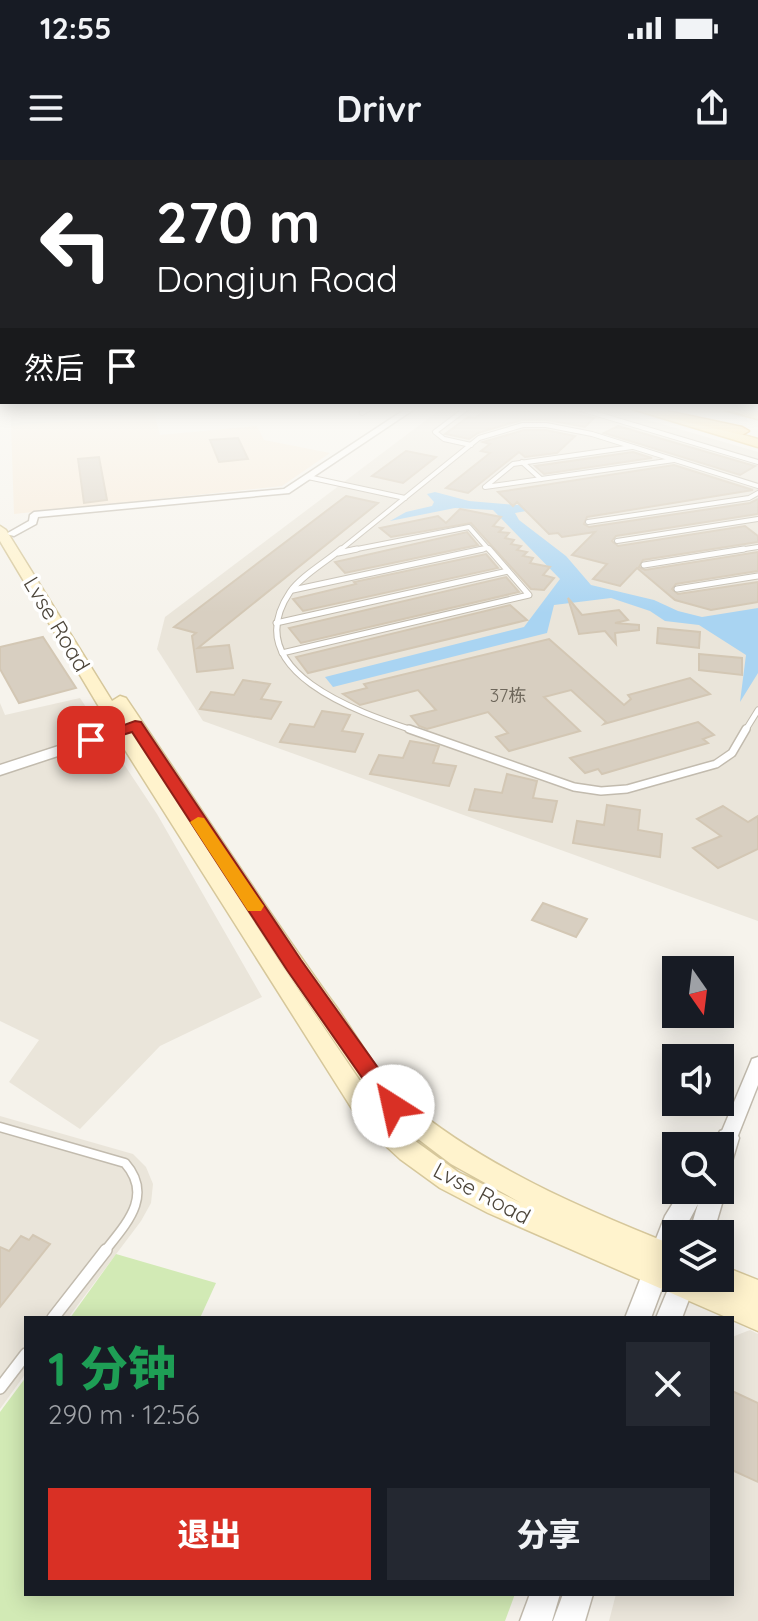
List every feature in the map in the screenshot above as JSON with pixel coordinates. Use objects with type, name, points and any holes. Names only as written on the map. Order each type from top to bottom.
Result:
[{"type":"main road","name":"Lvse Road","points":[[0,515],[6,532],[275,973],[370,1116],[409,1151],[449,1180],[497,1205],[662,1266]]},
{"type":"main road","points":[[734,1284],[758,1293]]},
{"type":"main road","name":"Lvse Road","points":[[712,1292],[758,1317]]},
{"type":"street","points":[[6,532],[33,522],[34,515],[286,491],[308,477]]},
{"type":"street","points":[[0,770],[128,728]]},
{"type":"street","points":[[729,1132],[758,1064]]},
{"type":"street","points":[[639,1316],[662,1284]]},
{"type":"street","points":[[669,1316],[671,1292]]},
{"type":"street","points":[[536,1621],[544,1596]]},
{"type":"street","points":[[569,1621],[577,1596]]},
{"type":"lane","points":[[432,476],[291,590],[280,607],[276,623],[282,653],[308,683],[353,710],[549,779],[601,791],[627,789],[716,764],[732,753],[758,710]]},
{"type":"lane","points":[[498,476],[485,487],[561,476]]},
{"type":"lane","points":[[538,476],[541,479]]},
{"type":"lane","points":[[727,476],[758,486]]},
{"type":"lane","points":[[308,477],[405,498]]},
{"type":"lane","points":[[588,522],[749,498],[758,493]]},
{"type":"lane","points":[[617,541],[758,519]]},
{"type":"lane","points":[[282,653],[529,595],[469,527],[336,554]]},
{"type":"lane","points":[[644,565],[758,547]]},
{"type":"lane","points":[[291,590],[488,548]]},
{"type":"lane","points":[[276,623],[508,571]]},
{"type":"lane","points":[[677,589],[758,576]]},
{"type":"lane","points":[[0,1127],[125,1163],[136,1173],[141,1187],[139,1202],[131,1217],[55,1316]]},
{"type":"lane","points":[[0,1388],[24,1357]]},
{"type":"shaded area","points":[[13,476],[296,476],[282,486],[14,514]]},
{"type":"shaded area","points":[[352,476],[758,476],[758,921],[203,721],[157,649],[165,617]]},
{"type":"shaded area","points":[[80,698],[157,814],[262,997],[160,1046],[80,1129],[9,1082],[39,1040],[0,1021],[0,703],[5,715]]},
{"type":"shaded area","points":[[0,1116],[133,1154],[146,1167],[153,1184],[151,1203],[141,1221],[70,1316],[24,1316],[24,1376],[0,1409]]},
{"type":"shaded area","points":[[750,1330],[758,1334],[758,1621],[609,1621],[615,1596],[734,1596],[734,1336]]},
{"type":"green space","points":[[116,1254],[216,1283],[201,1316],[71,1316]]},
{"type":"green space","points":[[24,1380],[24,1596],[514,1596],[505,1621],[0,1621],[0,1412]]},
{"type":"water","points":[[704,479],[515,513],[519,520],[566,556],[591,585],[654,600],[702,617],[758,608],[758,673],[740,702],[746,655],[699,625],[665,621],[650,611],[611,598],[554,605],[547,633],[333,687],[325,677],[524,627],[560,579],[493,510],[455,508],[390,521],[406,512],[432,506],[434,502],[427,494],[435,492],[469,501],[517,505]]},
{"type":"building","points":[[80,476],[103,476],[107,500],[84,503]]},
{"type":"building","points":[[373,476],[412,476],[403,483]]},
{"type":"building","points":[[461,476],[489,476],[468,493],[446,488]]},
{"type":"building","points":[[601,476],[709,476],[753,490],[587,517],[584,524],[589,527],[750,503],[758,499],[758,514],[616,536],[612,541],[618,546],[745,526],[758,536],[758,542],[643,560],[639,567],[645,570],[758,552],[758,571],[676,584],[672,589],[678,594],[758,582],[758,602],[711,610],[675,600],[637,568],[620,586],[593,579],[607,564],[572,555],[595,532],[562,537],[558,533],[549,534],[517,502],[513,506],[498,492]]},
{"type":"building","points":[[346,496],[378,503],[198,648],[229,645],[233,668],[197,672],[192,636],[196,633],[174,627]]},
{"type":"building","points":[[460,509],[501,517],[493,526],[503,528],[499,532],[509,533],[505,538],[514,540],[511,544],[521,546],[517,550],[527,552],[523,556],[533,558],[530,563],[550,567],[543,575],[554,578],[544,590],[531,589],[471,523],[391,537],[380,528],[438,516],[446,523]]},
{"type":"building","points":[[467,532],[478,545],[345,573],[335,562]]},
{"type":"building","points":[[486,554],[498,568],[303,611],[293,599],[356,584],[354,582]]},
{"type":"building","points":[[506,577],[519,592],[301,643],[289,628]]},
{"type":"building","points":[[568,598],[582,615],[619,610],[628,620],[615,623],[639,625],[639,630],[615,633],[616,644],[605,631],[579,634]]},
{"type":"building","points":[[510,605],[527,620],[308,673],[296,657]]},
{"type":"building","points":[[658,628],[700,632],[699,648],[657,643]]},
{"type":"building","points":[[43,637],[76,688],[19,703],[0,669],[0,647]]},
{"type":"building","points":[[549,639],[624,705],[631,699],[628,695],[690,678],[710,694],[604,724],[606,722],[571,690],[544,697],[580,731],[509,751],[496,737],[508,733],[488,712],[427,729],[419,726],[411,716],[436,710],[418,690],[360,705],[343,694],[367,688],[364,684]]},
{"type":"building","points":[[699,654],[742,658],[742,675],[699,670]]},
{"type":"building","points":[[243,680],[270,684],[261,699],[281,702],[271,719],[200,709],[211,692],[234,695]]},
{"type":"building","points":[[322,711],[350,715],[342,731],[363,734],[355,752],[280,742],[290,724],[314,727]]},
{"type":"building","points":[[698,722],[714,735],[703,739],[708,743],[602,774],[598,769],[585,773],[570,758]]},
{"type":"building","points":[[410,741],[439,746],[433,763],[456,766],[449,786],[370,774],[379,755],[403,758]]},
{"type":"building","points":[[507,774],[537,781],[533,798],[557,801],[552,822],[469,810],[475,789],[502,793]]},
{"type":"building","points":[[607,805],[640,810],[638,830],[662,834],[660,857],[573,843],[577,821],[604,825]]},
{"type":"building","points":[[723,806],[748,822],[758,816],[758,849],[718,868],[693,848],[721,836],[697,819]]},
{"type":"building","points":[[543,903],[587,919],[576,937],[532,920]]},
{"type":"building","points":[[33,1235],[50,1244],[0,1307],[0,1247],[9,1251],[21,1236],[29,1240]]},
{"type":"building","points":[[734,1392],[758,1403],[758,1482],[734,1471]]},
{"type":"slow traffic","points":[[198,822],[255,906]]},
{"type":"route","points":[[91,740],[135,726],[294,965],[393,1106]]}]
